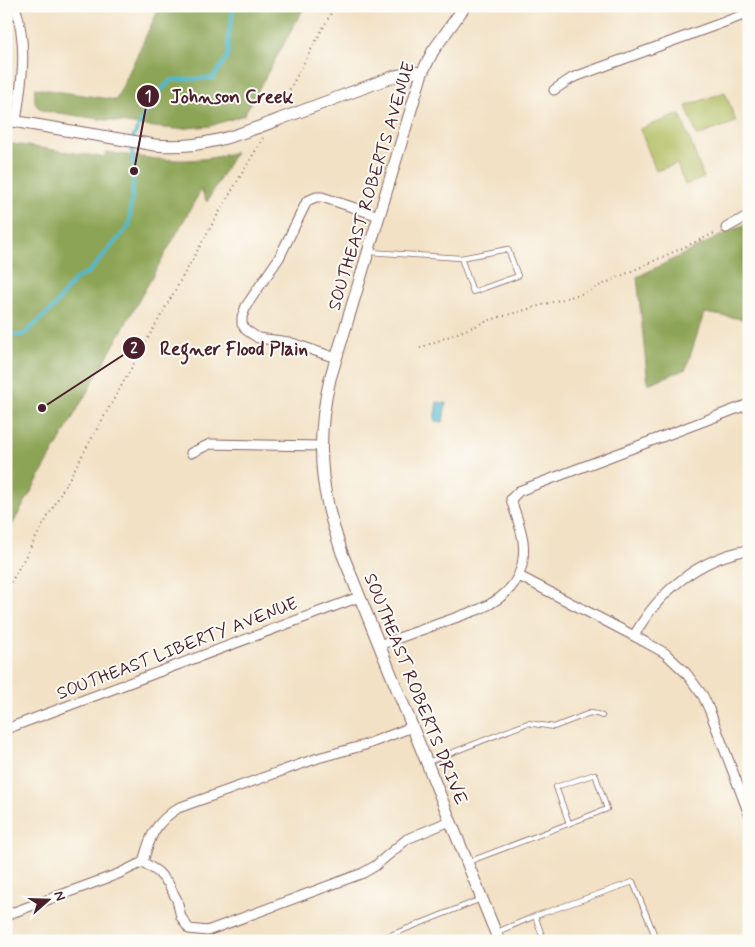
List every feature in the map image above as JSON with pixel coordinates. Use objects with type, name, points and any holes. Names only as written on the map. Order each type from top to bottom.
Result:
[{"type":"street","points":[[14,6],[21,28],[24,57],[22,80],[11,120],[116,139],[155,145],[185,146],[212,142],[395,76],[413,72],[422,73]]},
{"type":"street","name":"SOUTHEAST ROBERTS AVENUE","points":[[320,446],[324,405],[336,358],[422,73],[433,51],[465,6]]},
{"type":"street","points":[[554,90],[572,78],[749,13]]},
{"type":"street","points":[[336,358],[289,342],[258,338],[246,330],[242,324],[242,316],[246,306],[279,258],[307,202],[316,196],[322,197],[379,216]]},
{"type":"street","points":[[726,228],[749,215]]},
{"type":"street","points":[[379,645],[493,603],[512,587],[519,576],[523,543],[511,499],[518,490],[749,404]]},
{"type":"street","points":[[192,453],[210,444],[320,446]]},
{"type":"street","name":"SOUTHEAST ROBERTS DRIVE","points":[[320,446],[328,506],[342,553],[498,937]]},
{"type":"street","points":[[634,636],[658,600],[679,581],[716,560],[749,550]]},
{"type":"street","points":[[519,576],[634,636],[676,662],[703,696],[749,814]]},
{"type":"street","name":"SOUTHEAST LIBERTY AVENUE","points":[[6,729],[359,597]]},
{"type":"street","points":[[6,915],[118,874],[143,862],[156,827],[166,816],[178,808],[318,758],[365,745],[412,727]]},
{"type":"street","points":[[143,862],[158,872],[168,883],[177,900],[181,917],[189,929],[206,931],[363,873],[375,866],[406,838],[450,821]]},
{"type":"lane","points":[[368,252],[461,258],[508,250],[518,276],[473,292],[461,258]]},
{"type":"lane","points":[[426,762],[528,723],[554,727],[590,713],[602,716]]},
{"type":"lane","points":[[467,862],[607,809],[595,774],[556,787],[569,823]]},
{"type":"lane","points":[[498,937],[534,916],[633,882],[657,941]]},
{"type":"lane","points":[[376,941],[482,899]]},
{"type":"lane","points":[[534,916],[544,941]]},
{"type":"path","points":[[282,104],[335,6]]},
{"type":"path","points":[[6,591],[214,221],[266,134]]},
{"type":"path","points":[[420,348],[490,320],[584,293],[726,228]]},
{"type":"green space","points":[[160,6],[305,6],[244,115],[210,126],[177,129],[45,111],[36,105],[35,88],[116,100]]},
{"type":"green space","points":[[725,92],[736,122],[697,136],[686,106]]},
{"type":"green space","points":[[680,114],[704,178],[685,185],[677,164],[656,171],[640,129]]},
{"type":"green space","points":[[6,143],[103,157],[107,152],[171,160],[203,159],[235,152],[207,202],[201,190],[6,536]]},
{"type":"green space","points":[[749,222],[749,320],[704,313],[686,369],[648,384],[637,277]]},
{"type":"water","points":[[437,402],[446,403],[443,422],[434,421]]},
{"type":"waterway","points":[[6,335],[23,335],[53,308],[74,280],[90,271],[129,226],[134,171],[131,142],[151,101],[171,80],[213,78],[228,56],[229,32],[234,6]]},
{"type":"place","name":"Johnson Creek","points":[[134,171]]},
{"type":"place","name":"Regner Flood Plain","points":[[42,408]]}]
